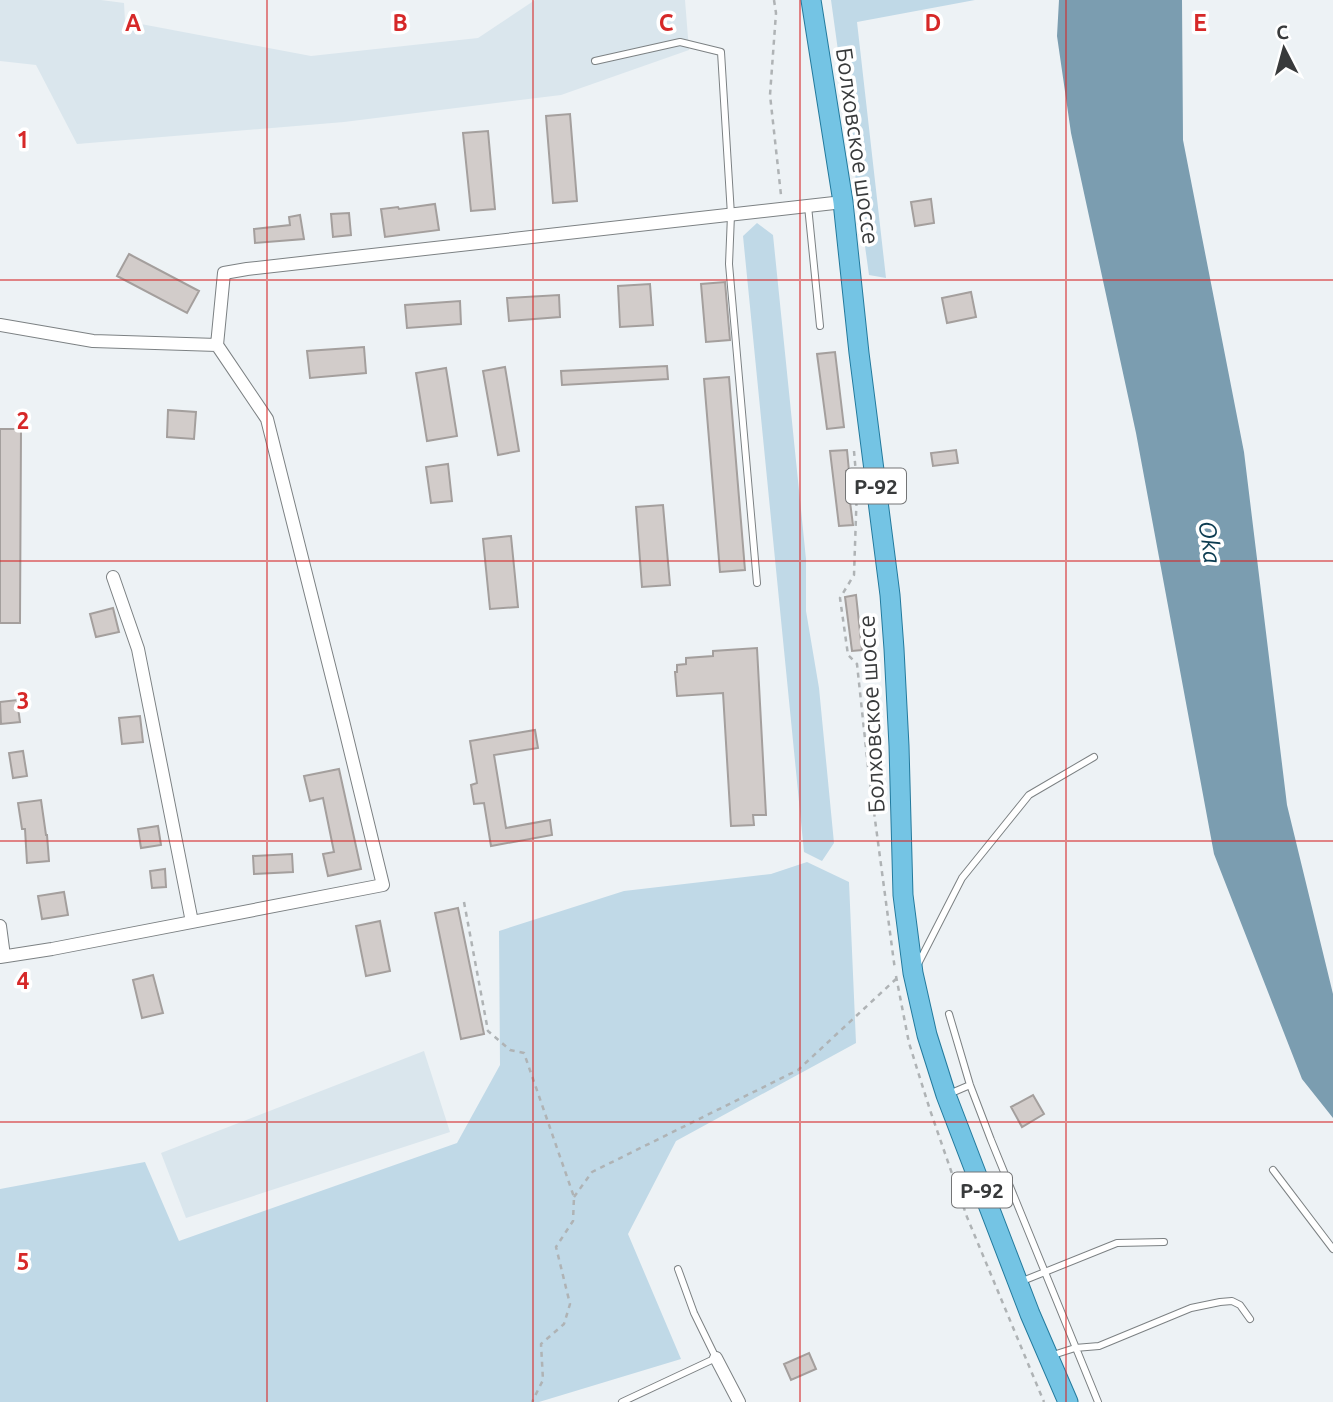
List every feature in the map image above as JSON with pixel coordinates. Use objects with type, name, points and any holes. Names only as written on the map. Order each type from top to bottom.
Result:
[{"type":"main road","name":"Болховское шоссе","points":[[811,0],[843,202],[890,595],[907,935],[905,976],[981,1188],[1068,1402]]},
{"type":"street","points":[[0,926],[2,956],[52,949],[383,885],[267,419],[217,345],[224,273],[843,202]]},
{"type":"street","points":[[0,326],[93,341],[217,345]]},
{"type":"street","points":[[113,577],[138,649],[192,922]]},
{"type":"street","points":[[716,1358],[739,1402]]},
{"type":"lane","points":[[594,61],[680,42],[721,52],[732,215],[729,264],[757,583]]},
{"type":"lane","points":[[808,206],[820,326]]},
{"type":"lane","points":[[905,976],[961,878],[1029,795],[1094,757]]},
{"type":"lane","points":[[949,1014],[970,1085],[1098,1402]]},
{"type":"lane","points":[[946,1095],[970,1085]]},
{"type":"lane","points":[[1273,1170],[1333,1249]]},
{"type":"lane","points":[[981,1188],[1007,1177]]},
{"type":"lane","points":[[1018,1283],[1116,1243],[1164,1242]]},
{"type":"lane","points":[[622,1402],[716,1358],[694,1313],[678,1269]]},
{"type":"lane","points":[[1048,1356],[1075,1348],[1098,1346],[1191,1308],[1220,1302],[1232,1301],[1240,1305],[1250,1319]]},
{"type":"path","points":[[774,0],[776,13],[770,95],[783,209]]},
{"type":"path","points":[[854,447],[857,486],[854,575]]},
{"type":"path","points":[[464,902],[488,1031],[510,1050],[523,1053],[574,1197],[573,1221],[556,1247],[570,1304],[564,1324],[541,1344],[543,1380],[532,1402]]},
{"type":"path","points":[[574,1197],[592,1172],[798,1070],[905,976]]},
{"type":"shaded area","points":[[0,0],[101,0],[124,3],[125,21],[311,56],[478,38],[535,0],[685,0],[689,50],[561,95],[344,122],[77,144],[36,65],[0,61]]},
{"type":"shaded area","points":[[831,0],[975,0],[857,22],[886,278],[869,275]]},
{"type":"shaded area","points":[[757,223],[773,235],[806,559],[806,611],[819,688],[834,843],[822,861],[804,852],[743,236]]},
{"type":"shaded area","points":[[807,862],[849,882],[856,1043],[676,1141],[628,1234],[681,1359],[539,1402],[0,1402],[0,1189],[145,1162],[179,1241],[457,1143],[500,1065],[499,931],[624,891],[771,874]]},
{"type":"shaded area","points":[[424,1051],[450,1132],[186,1218],[161,1153]]},
{"type":"water","name":"Oka","points":[[1059,0],[1182,0],[1183,140],[1244,452],[1287,805],[1333,994],[1333,1118],[1302,1079],[1214,854],[1136,433],[1071,133],[1057,36]]},
{"type":"building","points":[[570,114],[577,201],[553,203],[546,116]]},
{"type":"building","points":[[488,131],[495,209],[471,211],[463,133]]},
{"type":"building","points":[[931,199],[934,223],[915,226],[911,202]]},
{"type":"building","points":[[435,204],[439,230],[385,237],[381,209]]},
{"type":"building","points":[[349,213],[351,235],[333,237],[331,214]]},
{"type":"building","points":[[300,215],[304,239],[255,243],[254,229],[290,225],[289,217]]},
{"type":"building","points":[[129,254],[199,291],[187,313],[117,276]]},
{"type":"building","points":[[725,282],[730,340],[706,342],[701,284]]},
{"type":"building","points":[[650,284],[653,325],[620,327],[618,286]]},
{"type":"building","points":[[971,292],[976,317],[947,323],[942,298]]},
{"type":"building","points":[[559,295],[560,317],[509,321],[507,298]]},
{"type":"building","points":[[460,301],[461,324],[407,328],[405,305]]},
{"type":"building","points":[[364,347],[366,373],[310,378],[307,351]]},
{"type":"building","points":[[835,352],[844,427],[827,429],[817,354]]},
{"type":"building","points":[[667,366],[668,379],[562,385],[561,371]]},
{"type":"building","points":[[505,367],[519,451],[498,455],[483,371]]},
{"type":"building","points":[[446,368],[457,436],[427,441],[416,373]]},
{"type":"building","points":[[729,377],[745,570],[720,572],[704,379]]},
{"type":"building","points":[[168,410],[196,412],[194,439],[167,437]]},
{"type":"building","points":[[0,429],[21,429],[20,623],[0,623]]},
{"type":"building","points":[[847,450],[849,471],[846,471],[853,525],[839,526],[830,451]]},
{"type":"building","points":[[956,450],[958,463],[933,466],[931,453]]},
{"type":"building","points":[[448,464],[452,501],[431,503],[426,467]]},
{"type":"building","points":[[663,505],[670,585],[642,587],[636,507]]},
{"type":"building","points":[[511,536],[518,607],[490,609],[483,539]]},
{"type":"building","points":[[856,595],[862,650],[852,651],[845,597]]},
{"type":"building","points":[[113,608],[119,632],[96,637],[90,614]]},
{"type":"building","points":[[757,648],[766,815],[753,815],[754,825],[731,826],[723,693],[677,696],[675,672],[677,665],[686,664],[686,658],[713,656],[713,651]]},
{"type":"building","points":[[17,700],[20,722],[1,724],[0,702]]},
{"type":"building","points":[[140,716],[143,742],[122,744],[119,718]]},
{"type":"building","points":[[535,730],[538,748],[494,755],[506,828],[550,820],[552,835],[491,846],[484,803],[474,804],[471,785],[477,783],[470,741]]},
{"type":"building","points":[[23,751],[27,776],[13,778],[9,753]]},
{"type":"building","points":[[339,769],[361,869],[328,876],[323,854],[334,852],[323,798],[310,801],[304,776]]},
{"type":"building","points":[[41,800],[49,861],[27,863],[25,829],[22,829],[18,803]]},
{"type":"building","points":[[158,826],[161,845],[141,848],[138,829]]},
{"type":"building","points":[[292,854],[293,872],[254,874],[253,856]]},
{"type":"building","points":[[165,869],[166,887],[152,888],[150,871]]},
{"type":"building","points":[[64,892],[68,915],[42,919],[38,896]]},
{"type":"building","points":[[458,908],[484,1034],[461,1039],[435,913]]},
{"type":"building","points":[[380,921],[390,971],[366,976],[356,926]]},
{"type":"building","points":[[153,975],[163,1013],[142,1018],[133,980]]},
{"type":"building","points":[[1033,1095],[1044,1114],[1022,1127],[1011,1107]]},
{"type":"building","points":[[809,1353],[816,1369],[791,1380],[784,1364]]}]
